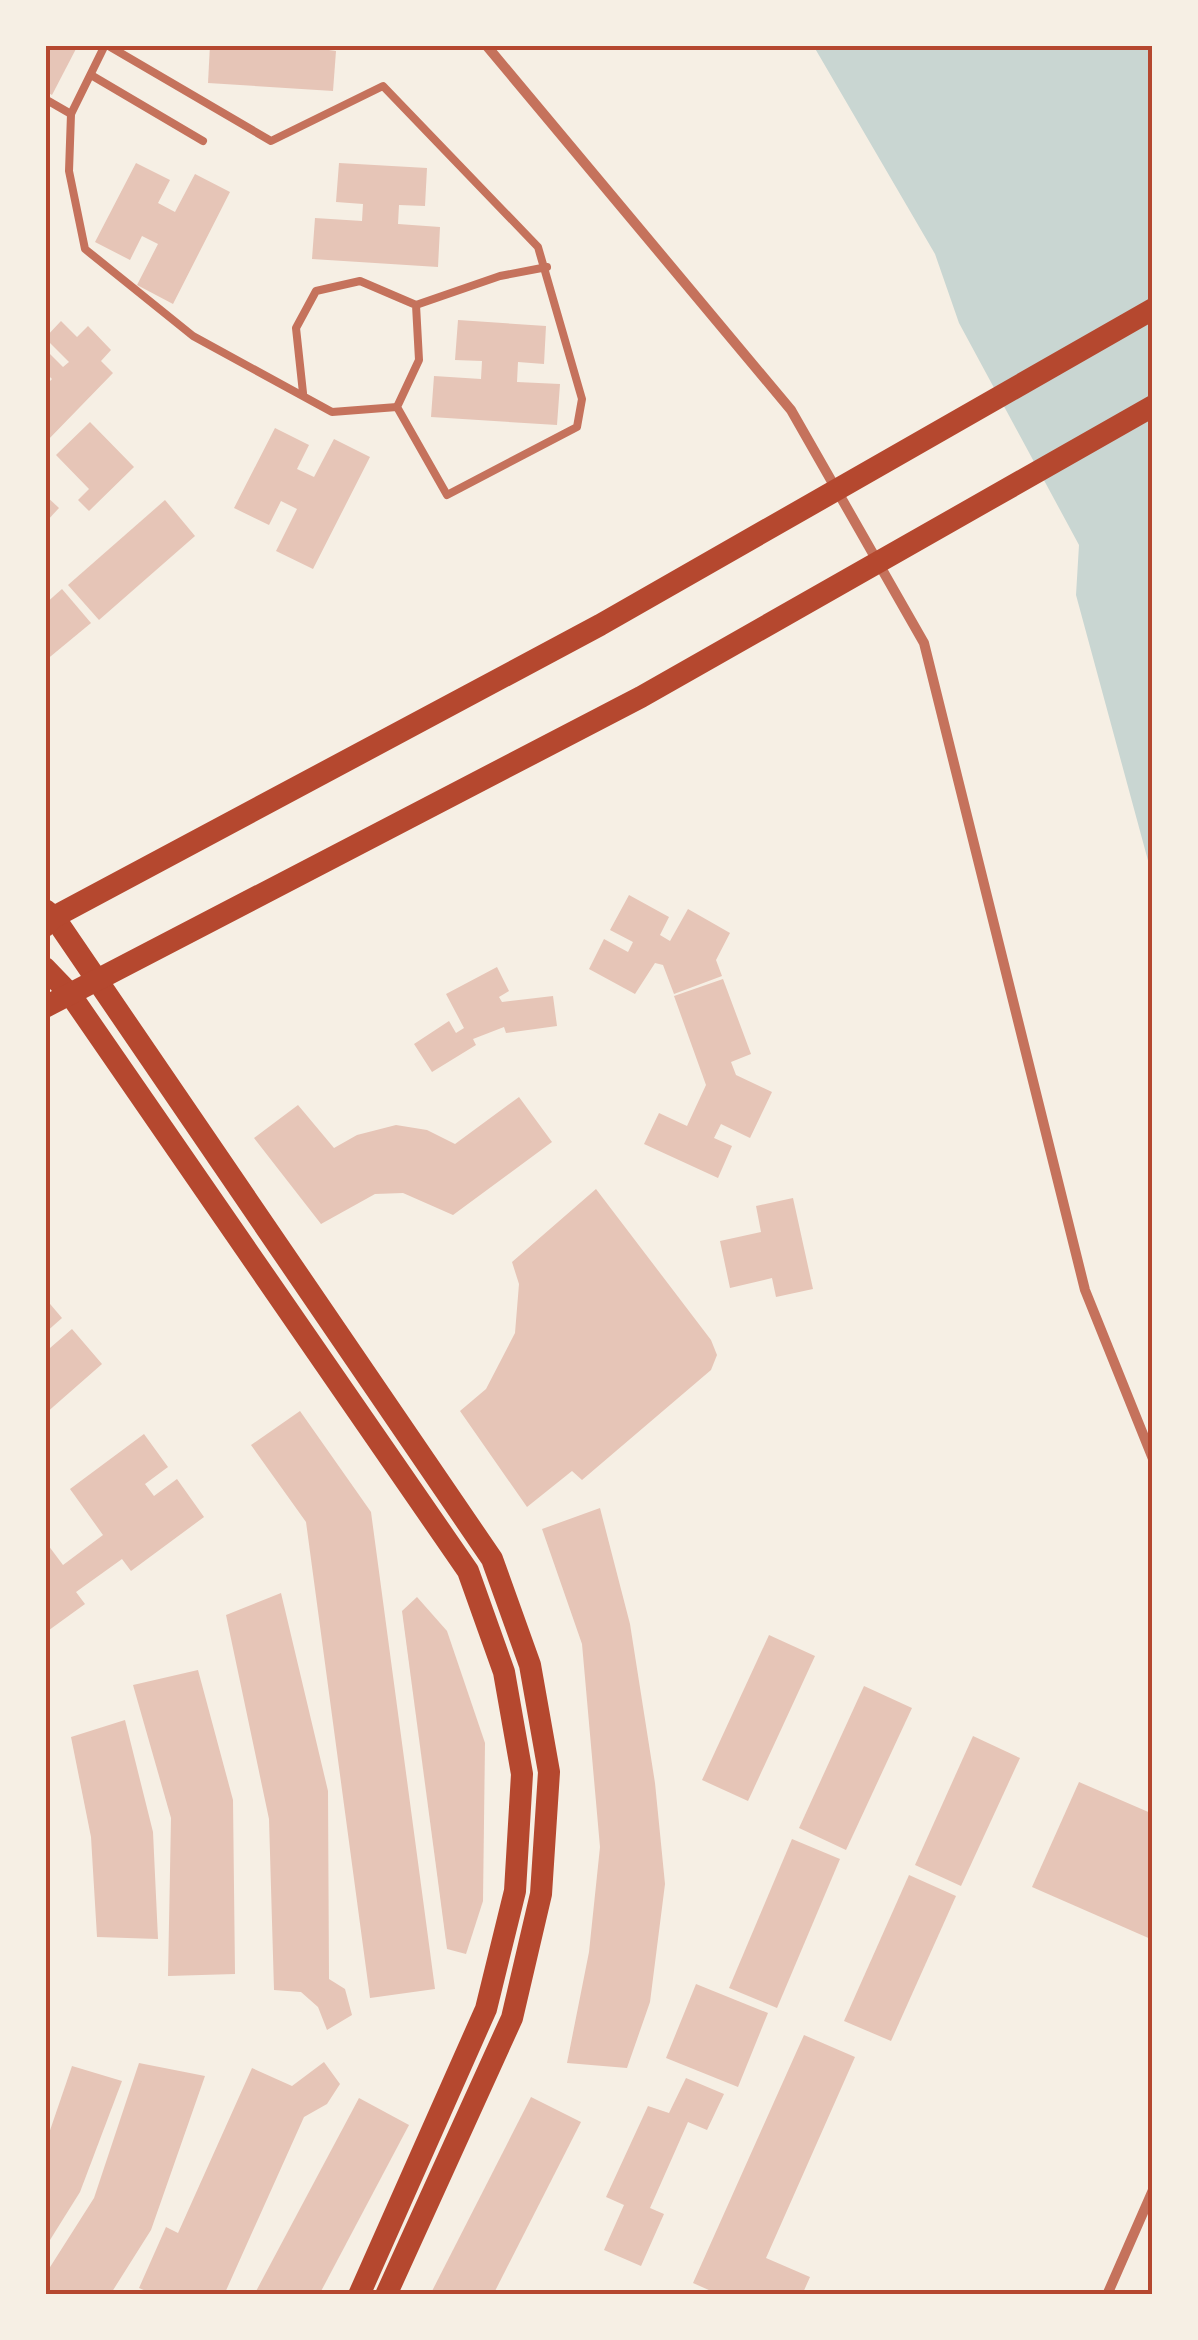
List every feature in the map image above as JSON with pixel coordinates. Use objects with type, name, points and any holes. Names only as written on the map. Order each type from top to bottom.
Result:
[{"type":"main road","points":[[386,2295],[512,2018],[541,1894],[549,1772],[530,1666],[492,1559],[48,918],[600,625],[1153,309]]},
{"type":"main road","points":[[45,1007],[641,697],[1153,406]]},
{"type":"main road","points":[[45,968],[70,994],[468,1572],[504,1672],[522,1774],[515,1891],[486,2009],[358,2295]]},
{"type":"street","points":[[486,45],[791,410],[924,643],[1085,1290],[1153,1459]]},
{"type":"street","points":[[1107,2295],[1153,2190]]},
{"type":"lane","points":[[106,45],[271,141],[383,86],[538,246],[548,267],[582,399],[577,426],[447,494],[396,408],[332,412],[193,336],[86,249],[69,172],[71,114],[106,45]]},
{"type":"lane","points":[[91,76],[203,141]]},
{"type":"lane","points":[[45,99],[71,114]]},
{"type":"lane","points":[[303,393],[296,328],[316,291],[360,281],[416,305],[500,276],[548,267]]},
{"type":"lane","points":[[396,408],[419,360],[416,305]]},
{"type":"shaded area","points":[[813,45],[1153,45],[1153,879],[1076,595],[1079,545],[959,323],[935,254]]},
{"type":"building","points":[[45,45],[78,45],[52,95],[45,91]]},
{"type":"building","points":[[210,45],[293,45],[336,51],[333,91],[208,83]]},
{"type":"building","points":[[136,163],[170,180],[158,203],[175,212],[195,174],[230,192],[173,304],[137,285],[158,244],[142,236],[130,260],[95,242]]},
{"type":"building","points":[[339,163],[427,168],[425,206],[399,205],[398,224],[440,227],[438,267],[312,259],[315,218],[362,221],[363,204],[336,202]]},
{"type":"building","points":[[458,320],[546,326],[544,364],[518,362],[517,382],[560,384],[557,425],[431,417],[434,376],[481,379],[482,361],[455,360]]},
{"type":"building","points":[[61,321],[77,337],[88,326],[111,350],[101,361],[113,373],[45,443],[45,386],[52,379],[45,372],[45,349],[63,367],[69,362],[45,338]]},
{"type":"building","points":[[90,422],[134,467],[89,511],[78,500],[89,489],[56,455]]},
{"type":"building","points":[[275,428],[309,445],[297,469],[314,477],[334,439],[370,457],[313,569],[276,551],[297,509],[281,501],[269,525],[234,508]]},
{"type":"building","points":[[45,495],[59,508],[45,523]]},
{"type":"building","points":[[165,500],[195,536],[99,620],[68,585]]},
{"type":"building","points":[[62,589],[91,623],[45,661],[45,604]]},
{"type":"building","points":[[629,895],[669,917],[660,935],[670,941],[688,909],[730,933],[716,960],[722,976],[674,994],[663,965],[655,963],[635,994],[589,969],[604,939],[628,952],[633,942],[610,930]]},
{"type":"building","points":[[497,967],[509,991],[499,997],[502,1002],[553,996],[557,1026],[506,1033],[504,1027],[473,1039],[476,1045],[432,1072],[414,1044],[449,1021],[456,1033],[464,1028],[446,994]]},
{"type":"building","points":[[723,979],[751,1054],[731,1062],[736,1075],[772,1092],[750,1138],[721,1124],[714,1138],[732,1146],[718,1178],[644,1144],[659,1113],[687,1126],[706,1085],[674,996]]},
{"type":"building","points":[[519,1097],[552,1142],[453,1215],[403,1193],[375,1194],[321,1224],[254,1138],[298,1105],[334,1148],[357,1135],[396,1125],[427,1130],[455,1144]]},
{"type":"building","points":[[596,1189],[711,1340],[717,1355],[711,1370],[582,1480],[572,1471],[527,1507],[460,1411],[486,1389],[515,1333],[519,1284],[512,1262]]},
{"type":"building","points":[[793,1198],[813,1289],[776,1297],[772,1278],[730,1288],[720,1241],[761,1232],[756,1206]]},
{"type":"building","points":[[45,1298],[62,1318],[45,1333]]},
{"type":"building","points":[[72,1329],[102,1364],[45,1414],[45,1342],[50,1348]]},
{"type":"building","points":[[300,1411],[371,1512],[435,1989],[370,1998],[306,1522],[251,1445]]},
{"type":"building","points":[[144,1434],[168,1467],[145,1484],[154,1496],[177,1479],[204,1517],[131,1571],[122,1559],[76,1592],[85,1604],[45,1633],[45,1541],[63,1565],[103,1535],[70,1489]]},
{"type":"building","points":[[600,1508],[630,1624],[655,1783],[665,1884],[650,2002],[627,2068],[567,2063],[589,1952],[600,1847],[582,1644],[542,1529]]},
{"type":"building","points":[[281,1593],[328,1791],[329,1979],[345,1989],[352,2015],[327,2030],[318,2007],[301,1992],[274,1990],[269,1819],[226,1615]]},
{"type":"building","points":[[417,1597],[447,1631],[485,1743],[483,1901],[466,1954],[447,1949],[402,1611]]},
{"type":"building","points":[[769,1635],[815,1656],[748,1801],[702,1780]]},
{"type":"building","points":[[198,1670],[233,1800],[235,1974],[168,1976],[171,1818],[133,1685]]},
{"type":"building","points":[[864,1686],[912,1708],[846,1850],[799,1828]]},
{"type":"building","points":[[125,1720],[153,1832],[158,1939],[97,1937],[91,1837],[71,1737]]},
{"type":"building","points":[[973,1736],[1020,1758],[961,1886],[915,1865]]},
{"type":"building","points":[[1079,1782],[1153,1814],[1153,1940],[1032,1887]]},
{"type":"building","points":[[792,1839],[840,1859],[777,2008],[729,1988]]},
{"type":"building","points":[[909,1875],[956,1896],[891,2041],[844,2021]]},
{"type":"building","points":[[696,1984],[768,2013],[738,2087],[666,2058]]},
{"type":"building","points":[[804,2035],[855,2057],[766,2258],[810,2277],[802,2295],[720,2295],[693,2283]]},
{"type":"building","points":[[324,2062],[340,2084],[327,2104],[304,2117],[224,2295],[155,2295],[139,2288],[166,2227],[178,2233],[252,2068],[292,2086]]},
{"type":"building","points":[[139,2063],[205,2076],[151,2230],[110,2295],[45,2295],[45,2275],[94,2198]]},
{"type":"building","points":[[72,2066],[122,2081],[80,2192],[45,2248],[45,2145]]},
{"type":"building","points":[[686,2078],[724,2094],[707,2130],[688,2122],[650,2208],[664,2214],[641,2266],[604,2250],[624,2205],[606,2197],[648,2106],[669,2113]]},
{"type":"building","points":[[531,2097],[581,2122],[493,2295],[430,2295]]},
{"type":"building","points":[[359,2098],[409,2125],[319,2295],[254,2295]]}]
